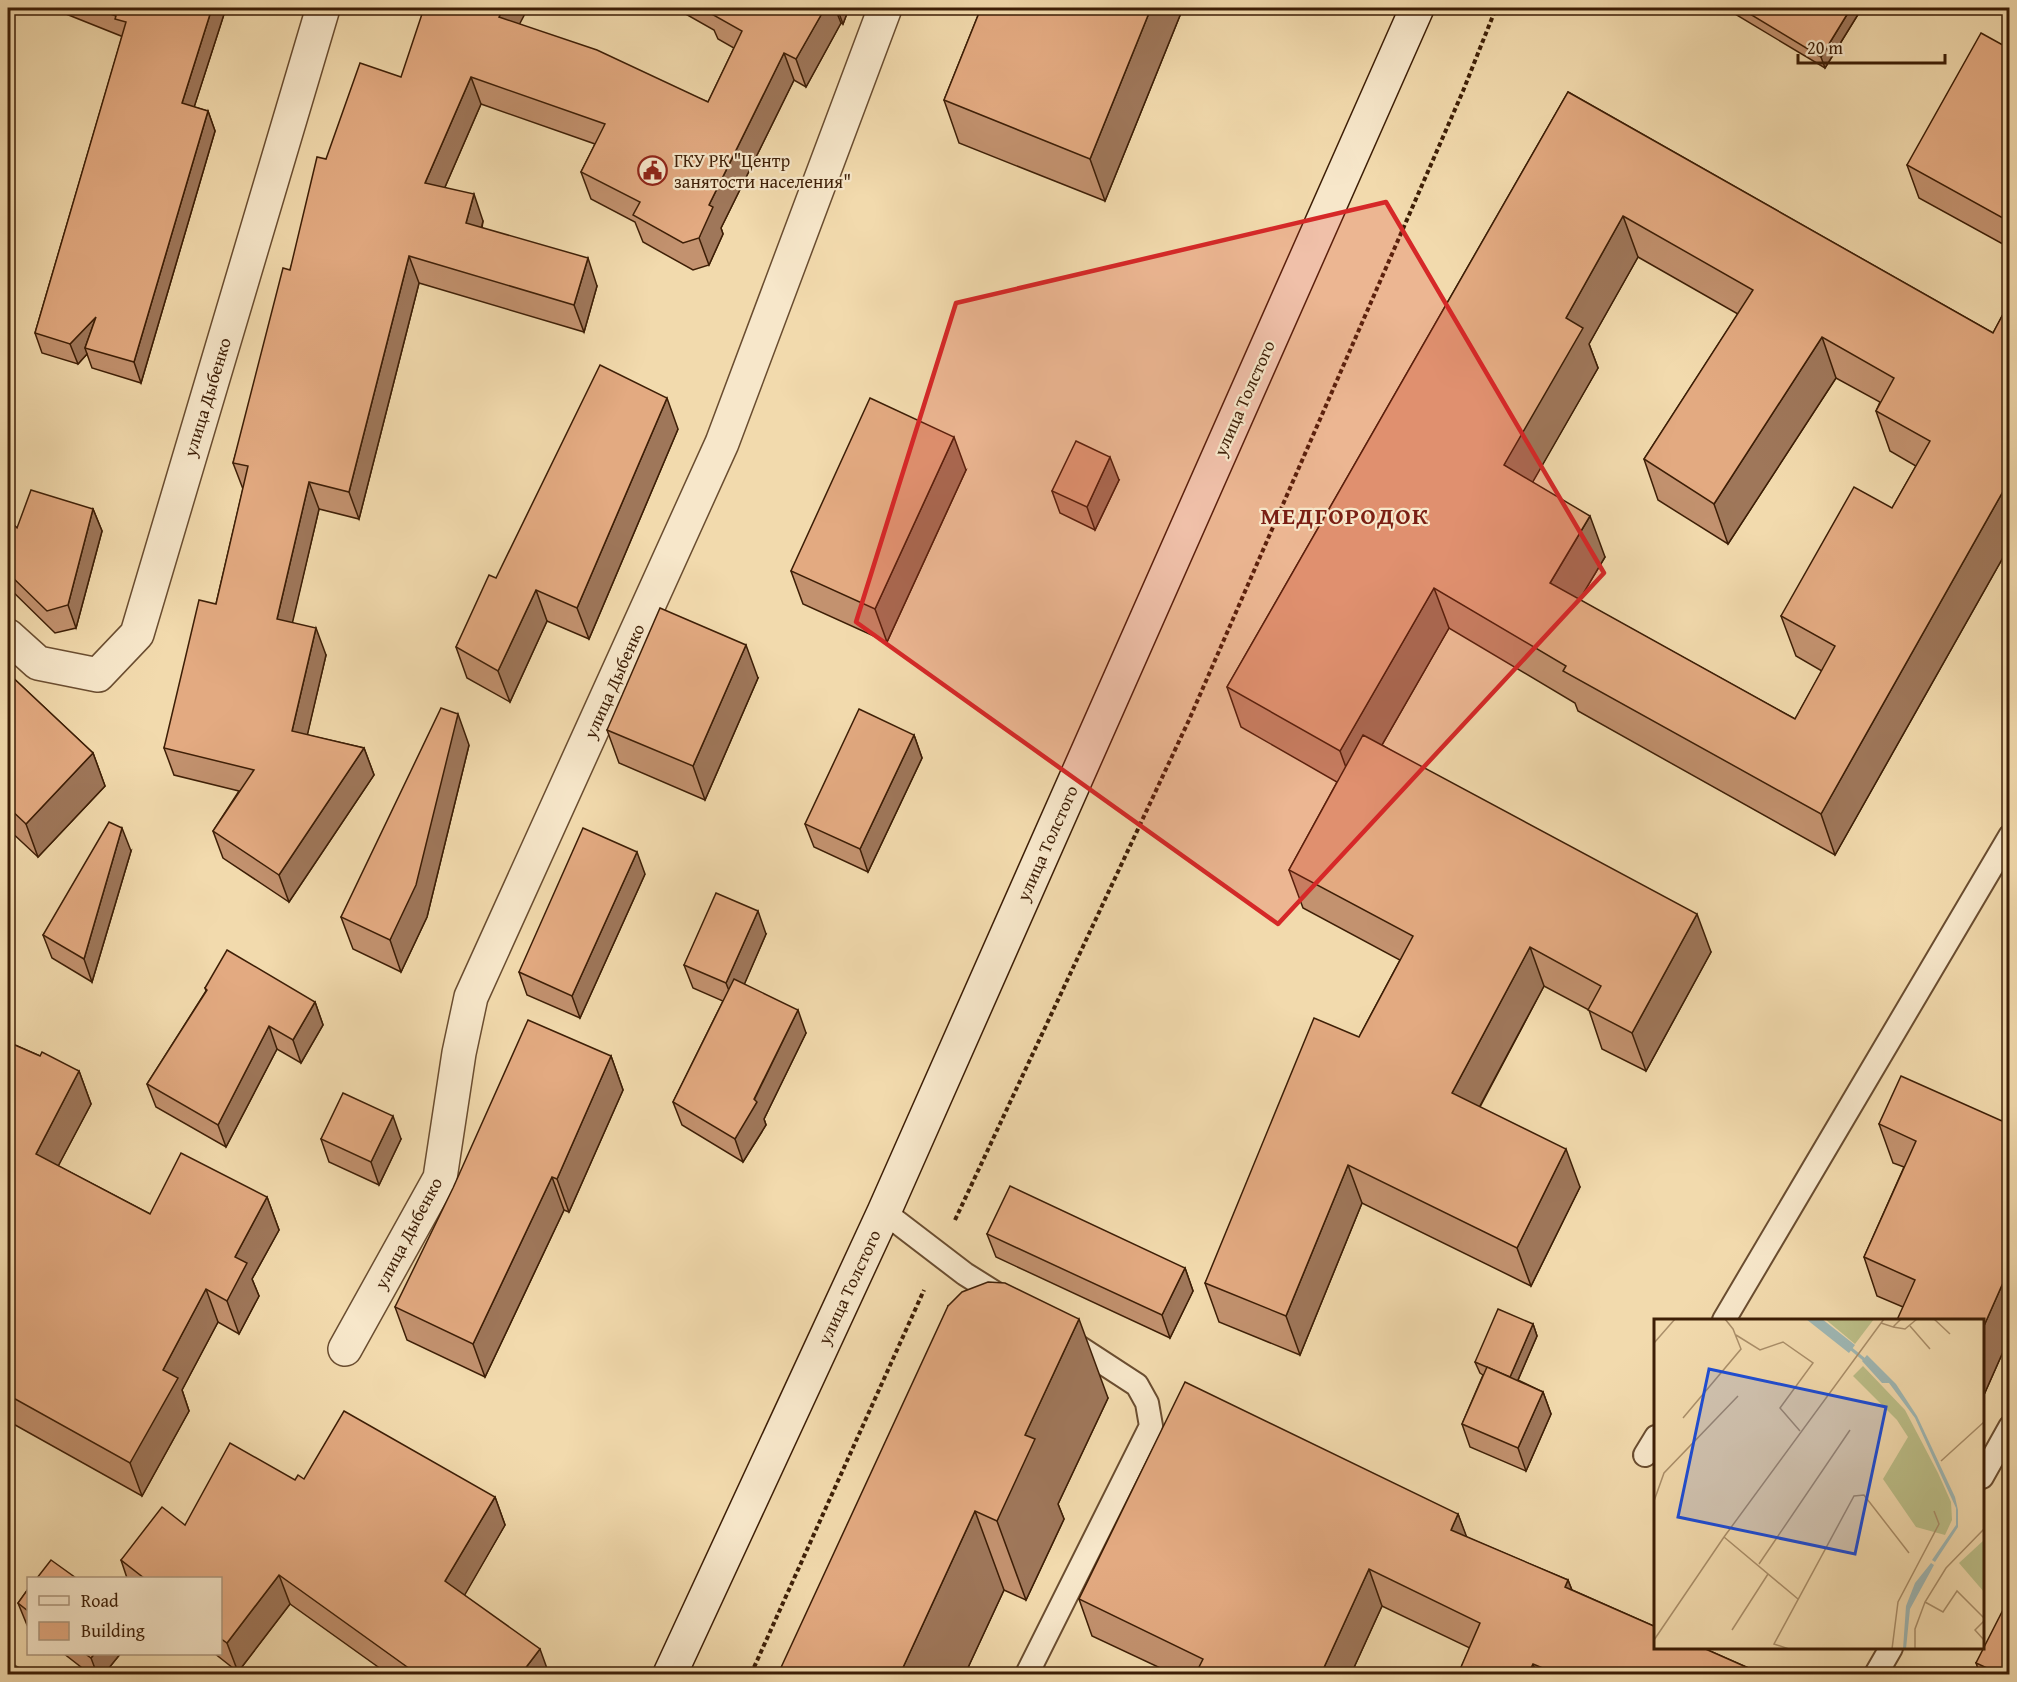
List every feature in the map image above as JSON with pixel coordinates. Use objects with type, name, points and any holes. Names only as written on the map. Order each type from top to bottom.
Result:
[{"type":"street","name":"улица Дыбенко","points":[[8,636],[38,663],[98,675],[137,634],[323,8]]},
{"type":"street","name":"улица Дыбенко","points":[[345,1349],[440,1178],[459,1053],[471,998],[722,443],[885,8]]},
{"type":"street","name":"улица Толстого","points":[[670,1674],[884,1212],[1417,8]]},
{"type":"lane","points":[[1725,1319],[2010,836]]},
{"type":"lane","points":[[884,1212],[940,1252],[965,1274],[1023,1311]]},
{"type":"lane","points":[[1027,1674],[1151,1426],[1147,1403],[1137,1385],[1051,1329]]},
{"type":"lane","points":[[1984,1476],[2010,1427]]},
{"type":"lane","points":[[1876,1674],[1890,1649]]},
{"type":"path","points":[[751,1674],[940,1252],[1189,720],[1458,102],[1496,8]]},
{"type":"highlighted area","points":[[1386,202],[1604,573],[1278,924],[856,622],[956,303]]},
{"type":"green space","points":[[8,1661],[29,1674],[8,1674]]},
{"type":"building","points":[[94,8],[212,8],[182,103],[208,111],[134,362],[85,348],[96,317],[70,344],[35,333],[126,22]]},
{"type":"building","points":[[424,8],[504,8],[499,17],[597,50],[708,102],[742,31],[708,12],[710,8],[825,8],[796,59],[784,53],[709,205],[713,207],[699,238],[683,243],[633,215],[640,202],[581,172],[605,124],[471,77],[425,183],[474,194],[466,223],[588,258],[574,305],[409,256],[349,492],[309,482],[277,619],[316,628],[292,731],[364,748],[279,875],[213,831],[254,770],[164,748],[199,600],[216,604],[248,466],[233,463],[283,268],[290,270],[317,157],[326,159],[360,63],[401,77]]},
{"type":"building","points":[[981,8],[1151,8],[1090,159],[944,100]]},
{"type":"building","points":[[1740,8],[1851,8],[1821,57]]},
{"type":"building","points":[[1981,33],[2010,49],[2010,222],[1907,165]]},
{"type":"building","points":[[1568,92],[1993,333],[2010,301],[2010,479],[1821,814],[1563,671],[1566,666],[1434,588],[1340,751],[1227,687]],"holes":[[[1623,216],[1753,290],[1644,459],[1714,504],[1822,337],[1894,378],[1876,411],[1930,441],[1892,508],[1854,487],[1781,616],[1835,646],[1795,719],[1550,583],[1590,516],[1504,465],[1583,328],[1566,318]]]},
{"type":"building","points":[[600,365],[667,398],[577,608],[536,590],[498,671],[456,647],[489,575],[496,578]]},
{"type":"building","points":[[870,398],[954,437],[875,609],[791,571]]},
{"type":"building","points":[[1076,441],[1110,457],[1087,507],[1052,491]]},
{"type":"building","points":[[31,490],[93,509],[68,605],[47,611],[8,573],[8,519],[17,528]]},
{"type":"building","points":[[660,608],[746,645],[693,766],[607,730]]},
{"type":"building","points":[[8,673],[93,753],[26,824],[8,807]]},
{"type":"building","points":[[441,708],[458,714],[416,885],[390,940],[341,917]]},
{"type":"building","points":[[859,709],[914,735],[860,849],[805,824]]},
{"type":"building","points":[[1363,735],[1697,914],[1632,1033],[1588,1010],[1601,986],[1530,947],[1452,1093],[1566,1149],[1517,1248],[1348,1165],[1286,1316],[1205,1283],[1314,1018],[1359,1037],[1413,936],[1289,870]]},
{"type":"building","points":[[109,822],[122,828],[84,959],[43,935]]},
{"type":"building","points":[[583,828],[637,852],[572,996],[519,972]]},
{"type":"building","points":[[716,893],[758,911],[726,983],[684,965]]},
{"type":"building","points":[[227,950],[315,1002],[293,1040],[269,1026],[218,1125],[147,1084],[207,990],[205,988]]},
{"type":"building","points":[[734,979],[798,1010],[754,1099],[757,1102],[735,1139],[673,1102]]},
{"type":"building","points":[[528,1020],[611,1056],[557,1179],[552,1177],[473,1344],[395,1307],[453,1188]]},
{"type":"building","points":[[8,1042],[40,1056],[42,1052],[79,1071],[36,1154],[150,1214],[181,1153],[267,1197],[235,1257],[247,1263],[227,1301],[206,1289],[163,1370],[178,1378],[130,1463],[8,1395]]},
{"type":"building","points":[[1901,1076],[2002,1121],[2010,1106],[2010,1267],[1984,1326],[1984,1319],[1897,1319],[1915,1280],[1864,1257],[1916,1141],[1879,1124]]},
{"type":"building","points":[[343,1093],[393,1116],[371,1162],[321,1139]]},
{"type":"building","points":[[1010,1186],[1185,1268],[1162,1315],[987,1234]]},
{"type":"building","points":[[988,1282],[1005,1283],[1079,1319],[1025,1435],[1035,1439],[997,1521],[975,1511],[900,1674],[778,1674],[948,1306],[962,1292]]},
{"type":"building","points":[[1498,1309],[1533,1324],[1510,1377],[1475,1362]]},
{"type":"building","points":[[1487,1367],[1543,1392],[1518,1448],[1462,1424]]},
{"type":"building","points":[[1185,1382],[1458,1514],[1451,1530],[1568,1580],[1565,1587],[1654,1626],[1654,1649],[1706,1649],[1762,1674],[1557,1674],[1533,1664],[1528,1674],[1458,1674],[1480,1623],[1369,1569],[1321,1674],[1196,1673],[1203,1659],[1079,1599]]},
{"type":"building","points":[[344,1411],[495,1497],[445,1581],[540,1649],[521,1674],[417,1674],[279,1575],[227,1643],[222,1639],[222,1577],[143,1577],[121,1560],[162,1507],[185,1525],[230,1443],[295,1480],[298,1475],[304,1479]]},
{"type":"building","points":[[51,1560],[75,1577],[38,1577]]},
{"type":"building","points":[[27,1590],[27,1610],[18,1603]]},
{"type":"building","points":[[2010,1596],[2010,1674],[2000,1674],[1976,1663]]},
{"type":"place","name":"ГКУ РК \"Центр занятости населения\"","points":[[653,170]]},
{"type":"district","name":"МЕДГОРОДОК","points":[[1345,515]]}]
